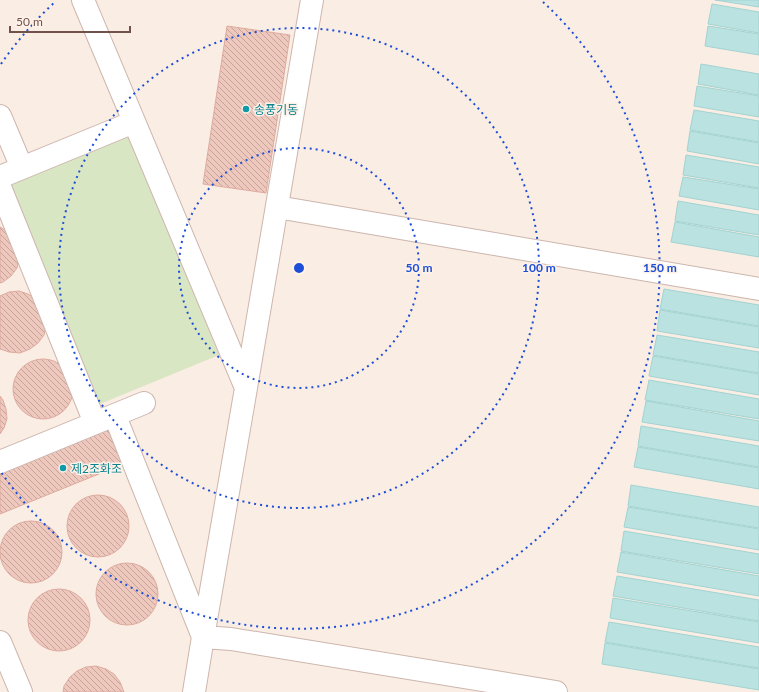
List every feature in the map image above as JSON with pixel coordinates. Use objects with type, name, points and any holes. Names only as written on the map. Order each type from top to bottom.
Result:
[{"type":"lane","points":[[83,0],[246,388]]},
{"type":"lane","points":[[194,692],[312,0]]},
{"type":"lane","points":[[0,116],[22,168]]},
{"type":"lane","points":[[0,177],[134,122]]},
{"type":"lane","points":[[0,187],[203,637]]},
{"type":"lane","points":[[277,207],[759,289]]},
{"type":"lane","points":[[0,462],[144,404]]},
{"type":"lane","points":[[203,637],[231,639],[556,692]]},
{"type":"lane","points":[[0,642],[21,692]]},
{"type":"green space","points":[[128,133],[219,355],[100,404],[8,182]]},
{"type":"water","points":[[715,0],[759,0],[759,7]]},
{"type":"water","points":[[712,4],[759,12],[759,33],[708,24]]},
{"type":"water","points":[[708,26],[759,34],[759,55],[705,46]]},
{"type":"water","points":[[701,64],[759,74],[759,95],[698,84]]},
{"type":"water","points":[[697,86],[759,96],[759,117],[694,106]]},
{"type":"water","points":[[694,110],[759,121],[759,142],[690,130]]},
{"type":"water","points":[[690,131],[759,143],[759,164],[687,151]]},
{"type":"water","points":[[686,155],[759,167],[759,188],[683,175]]},
{"type":"water","points":[[683,177],[759,189],[759,210],[679,196]]},
{"type":"water","points":[[678,201],[759,215],[759,235],[675,221]]},
{"type":"water","points":[[675,222],[759,237],[759,257],[671,242]]},
{"type":"water","points":[[664,289],[759,305],[759,326],[660,309]]},
{"type":"water","points":[[660,310],[759,327],[759,348],[657,331]]},
{"type":"water","points":[[657,335],[759,352],[759,373],[653,355]]},
{"type":"water","points":[[653,356],[759,374],[759,395],[649,376]]},
{"type":"water","points":[[649,380],[759,399],[759,419],[645,400]]},
{"type":"water","points":[[646,401],[759,421],[759,441],[642,422]]},
{"type":"water","points":[[641,426],[759,446],[759,467],[638,446]]},
{"type":"water","points":[[638,447],[759,468],[759,489],[634,467]]},
{"type":"water","points":[[631,485],[759,507],[759,528],[628,506]]},
{"type":"water","points":[[628,507],[759,529],[759,550],[624,527]]},
{"type":"water","points":[[624,531],[759,554],[759,574],[621,551]]},
{"type":"water","points":[[621,552],[759,576],[759,596],[617,572]]},
{"type":"water","points":[[617,576],[759,600],[759,621],[613,596]]},
{"type":"water","points":[[613,598],[759,622],[759,643],[610,618]]},
{"type":"water","points":[[609,622],[759,647],[759,668],[605,642]]},
{"type":"water","points":[[605,643],[759,669],[759,690],[602,664]]},
{"type":"building","name":"송풍기동","points":[[227,26],[290,35],[266,193],[203,184]]},
{"type":"building","points":[[0,227],[9,232],[19,259],[17,268],[11,276],[0,283]]},
{"type":"building","points":[[19,291],[36,299],[46,326],[44,335],[38,343],[30,349],[20,353],[0,349],[0,296],[9,292]]},
{"type":"building","points":[[37,359],[49,359],[60,364],[68,372],[73,383],[71,401],[60,414],[49,419],[37,419],[26,414],[18,406],[13,395],[13,383],[18,372],[26,364]]},
{"type":"building","points":[[0,396],[6,409],[7,419],[0,434]]},
{"type":"building","name":"제2조화조","points":[[112,428],[126,463],[0,514],[0,473]]},
{"type":"building","points":[[98,495],[115,500],[120,504],[124,509],[129,526],[124,543],[120,548],[115,552],[98,557],[81,552],[76,548],[72,543],[67,526],[72,509],[76,504],[81,500]]},
{"type":"building","points":[[31,521],[48,526],[53,530],[57,535],[62,552],[57,569],[53,574],[48,578],[31,583],[14,578],[9,574],[5,569],[0,552],[5,535],[9,530],[14,526]]},
{"type":"building","points":[[127,563],[144,568],[149,572],[153,577],[158,594],[153,611],[149,616],[144,620],[127,625],[110,620],[105,616],[101,611],[96,594],[101,577],[105,572],[110,568]]},
{"type":"building","points":[[59,589],[76,594],[81,598],[85,603],[90,620],[85,637],[81,642],[76,646],[59,651],[42,646],[37,642],[33,637],[28,620],[33,603],[37,598],[42,594]]},
{"type":"building","points":[[96,666],[106,669],[114,674],[120,682],[124,692],[63,692],[64,686],[70,677],[77,671],[86,667]]},
{"type":"place","name":"송풍기동","points":[[246,109]]},
{"type":"place","name":"제2조화조","points":[[63,468]]}]
